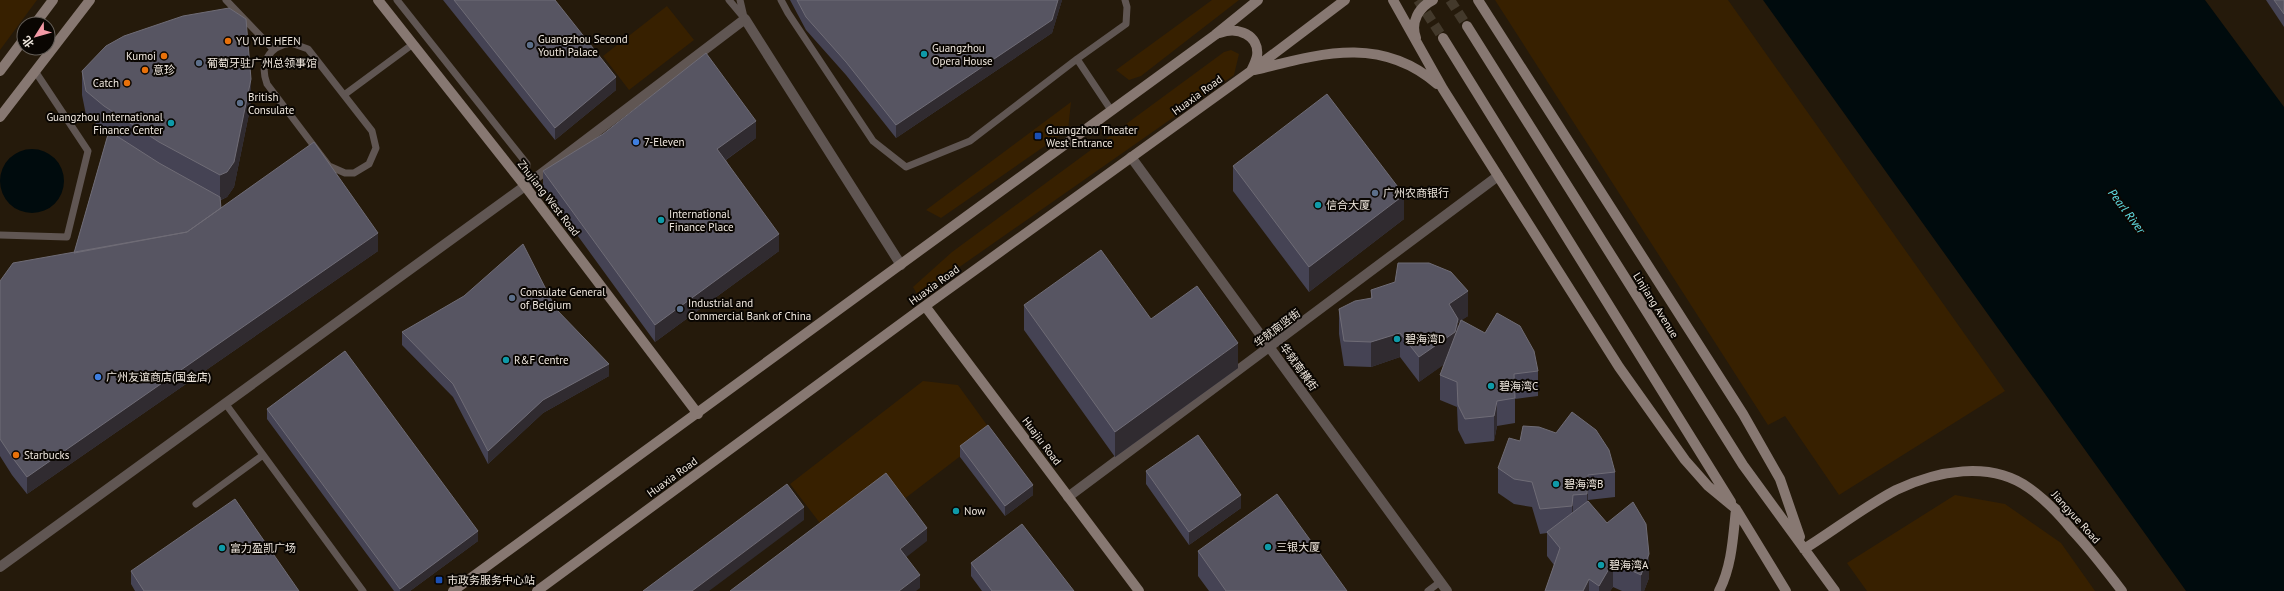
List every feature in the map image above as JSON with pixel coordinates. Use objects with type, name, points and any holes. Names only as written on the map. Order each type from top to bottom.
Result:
[{"type":"main road","points":[[41,16],[53,0]]},
{"type":"main road","points":[[0,117],[90,0]]},
{"type":"main road","name":"Zhujiang West Road","points":[[378,0],[525,186],[698,414]]},
{"type":"main road","points":[[453,591],[698,414],[1215,35],[1258,0]]},
{"type":"main road","name":"Huaxia Road","points":[[539,591],[925,306],[1251,71],[1345,0]]},
{"type":"main road","points":[[1393,0],[1443,89],[1623,374],[1685,460],[1708,486],[1736,509]]},
{"type":"main road","points":[[1422,52],[1415,35],[1414,25],[1417,15],[1424,5],[1433,0]]},
{"type":"main road","points":[[1469,0],[1489,17]]},
{"type":"main road","points":[[1478,0],[1743,414],[1780,479],[1804,549]]},
{"type":"main road","name":"Linjiang Avenue","points":[[1467,26],[1743,465],[1835,591]]},
{"type":"main road","points":[[1215,35],[1228,30],[1237,30],[1247,34],[1254,41],[1257,57],[1251,71]]},
{"type":"main road","points":[[1443,38],[1786,591]]},
{"type":"main road","points":[[0,71],[16,50]]},
{"type":"main road","points":[[1251,71],[1321,54],[1363,51],[1381,55],[1423,72],[1443,89]]},
{"type":"main road","name":"Huajiu Road","points":[[925,306],[1139,591]]},
{"type":"main road","name":"Jiangyue Road","points":[[1804,549],[1895,491],[1929,477],[1950,472],[1976,471],[2003,475],[2028,487],[2050,504],[2109,573],[2122,591]]},
{"type":"main road","points":[[1719,591],[1725,580],[1730,562],[1736,509]]},
{"type":"street","points":[[0,567],[525,186],[745,19],[901,265]]},
{"type":"street","name":"华就南横街","points":[[1131,157],[1447,591]]},
{"type":"street","name":"华就南竖街","points":[[1068,497],[1270,348],[1498,176]]},
{"type":"lane","points":[[226,0],[273,49]]},
{"type":"lane","points":[[398,0],[526,164],[525,186]]},
{"type":"lane","points":[[729,0],[745,19]]},
{"type":"lane","points":[[734,0],[745,19]]},
{"type":"lane","points":[[740,0],[745,19]]},
{"type":"lane","points":[[781,0],[788,13],[873,141],[906,167],[970,141],[1077,59],[1126,24],[1127,7],[1125,0]]},
{"type":"lane","points":[[291,43],[308,49],[372,131],[376,148],[369,164],[354,173],[345,173],[329,166],[267,84],[264,74],[264,65],[267,56],[273,49],[281,44],[291,43]]},
{"type":"lane","points":[[344,95],[413,44]]},
{"type":"lane","points":[[1077,59],[1111,110]]},
{"type":"lane","points":[[0,235],[67,237],[88,151],[35,71]]},
{"type":"lane","points":[[225,403],[363,591]]},
{"type":"lane","points":[[196,504],[263,455]]},
{"type":"lane","points":[[1428,591],[1440,582]]},
{"type":"shaded area","points":[[0,0],[37,0],[25,16],[16,16],[16,28],[0,50]]},
{"type":"shaded area","points":[[1212,0],[1239,0],[1141,76],[1129,80],[1116,70]]},
{"type":"shaded area","points":[[1495,0],[1728,0],[2005,391],[1839,495],[1785,416],[1768,425]]},
{"type":"shaded area","points":[[667,6],[694,40],[629,90],[603,56]]},
{"type":"shaded area","points":[[1231,50],[1239,54],[1234,75],[918,296],[913,287],[952,252],[1224,52]]},
{"type":"shaded area","points":[[1071,102],[1068,130],[941,218],[926,210]]},
{"type":"shaded area","points":[[923,381],[958,385],[992,432],[899,503],[826,531],[790,484]]},
{"type":"shaded area","points":[[1955,495],[2005,504],[2061,543],[2095,591],[1867,591],[1847,563]]},
{"type":"water","name":"Pearl River","points":[[1763,0],[2205,0],[2284,107],[2284,591],[2186,591]]},
{"type":"water","points":[[26,149],[38,149],[55,158],[62,169],[64,181],[62,193],[55,204],[38,213],[26,213],[14,208],[5,199],[0,187],[0,175],[5,163],[14,154]]},
{"type":"building","name":"Guangzhou Second Youth Palace","points":[[454,0],[555,0],[616,77],[555,128]]},
{"type":"building","name":"Guangzhou Opera House","points":[[797,0],[1058,0],[1052,20],[896,125],[846,62],[806,17]]},
{"type":"building","points":[[2274,0],[2284,0],[2284,14]]},
{"type":"building","name":"Guangzhou International Finance Center","points":[[229,8],[246,19],[251,79],[234,162],[227,172],[220,175],[159,142],[104,106],[86,91],[82,71],[106,46],[124,36],[183,16]]},
{"type":"building","name":"International Finance Place","points":[[706,53],[756,121],[717,149],[779,234],[655,325],[543,171],[603,134]]},
{"type":"building","name":"信合大厦","points":[[1327,94],[1404,195],[1309,267],[1233,166]]},
{"type":"building","points":[[109,131],[159,163],[220,197],[221,208],[187,232],[74,253]]},
{"type":"building","name":"广州友谊商店(国金店)","points":[[314,142],[378,233],[27,477],[0,439],[0,281],[13,263],[187,232]]},
{"type":"building","name":"R&F Centre","points":[[523,244],[556,309],[609,364],[543,400],[488,451],[453,384],[402,332],[464,296]]},
{"type":"building","points":[[1101,250],[1151,319],[1197,286],[1238,343],[1115,432],[1024,305]]},
{"type":"building","points":[[1398,263],[1429,263],[1451,272],[1468,291],[1449,304],[1458,319],[1455,332],[1419,357],[1400,333],[1371,342],[1344,341],[1339,309],[1355,301],[1372,298],[1371,290],[1395,282]]},
{"type":"building","name":"碧海湾C","points":[[1497,313],[1520,326],[1534,351],[1538,371],[1514,374],[1515,398],[1497,401],[1494,416],[1465,419],[1458,405],[1457,382],[1440,375],[1461,320],[1485,333]]},
{"type":"building","points":[[345,351],[478,531],[400,589],[267,409]]},
{"type":"building","points":[[1572,412],[1596,430],[1609,450],[1615,472],[1588,475],[1587,494],[1573,495],[1572,506],[1540,509],[1532,482],[1514,479],[1498,468],[1509,438],[1520,441],[1523,426],[1539,427],[1556,433]]},
{"type":"building","points":[[988,425],[1033,485],[1005,506],[960,446]]},
{"type":"building","points":[[1198,435],[1241,495],[1189,532],[1146,471]]},
{"type":"building","points":[[886,473],[927,528],[900,549],[920,575],[899,591],[730,591]]},
{"type":"building","points":[[787,484],[804,507],[692,591],[643,591]]},
{"type":"building","points":[[1277,494],[1347,591],[1226,591],[1198,551]]},
{"type":"building","name":"富力盈凯广场","points":[[235,499],[299,591],[144,591],[131,571]]},
{"type":"building","points":[[1588,501],[1607,523],[1633,502],[1646,524],[1649,554],[1641,575],[1613,562],[1599,586],[1589,579],[1583,591],[1545,591],[1560,548],[1547,532]]},
{"type":"building","points":[[1022,524],[1074,591],[992,591],[971,563]]},
{"type":"tunnel","points":[[1418,0],[1443,38]]},
{"type":"tunnel","points":[[1450,0],[1467,26]]},
{"type":"place","name":"YU YUE HEEN","points":[[228,41]]},
{"type":"place","name":"Guangzhou Second Youth Palace","points":[[530,45]]},
{"type":"place","name":"Guangzhou Opera House","points":[[924,54]]},
{"type":"place","name":"Kumoi","points":[[164,56]]},
{"type":"place","name":"葡萄牙驻广州总领事馆","points":[[199,63]]},
{"type":"place","name":"意珍","points":[[145,70]]},
{"type":"place","name":"Catch","points":[[127,83]]},
{"type":"place","name":"British Consulate","points":[[240,103]]},
{"type":"place","name":"Guangzhou International Finance Center","points":[[171,123]]},
{"type":"place","name":"Guangzhou Theater West Entrance","points":[[1038,136]]},
{"type":"place","name":"7-Eleven","points":[[636,142]]},
{"type":"place","name":"广州农商银行","points":[[1375,193]]},
{"type":"place","name":"信合大厦","points":[[1318,205]]},
{"type":"place","name":"International Finance Place","points":[[661,220]]},
{"type":"place","name":"Consulate General of Belgium","points":[[512,298]]},
{"type":"place","name":"Industrial and Commercial Bank of China","points":[[680,309]]},
{"type":"place","name":"碧海湾D","points":[[1397,339]]},
{"type":"place","name":"R&F Centre","points":[[506,360]]},
{"type":"place","name":"广州友谊商店(国金店)","points":[[98,377]]},
{"type":"place","name":"碧海湾C","points":[[1491,386]]},
{"type":"place","name":"Starbucks","points":[[16,455]]},
{"type":"place","name":"碧海湾B","points":[[1556,484]]},
{"type":"place","name":"Now","points":[[956,511]]},
{"type":"place","name":"三银大厦","points":[[1268,547]]},
{"type":"place","name":"富力盈凯广场","points":[[222,548]]},
{"type":"place","name":"碧海湾A","points":[[1601,565]]},
{"type":"place","name":"市政务服务中心站","points":[[439,580]]}]
